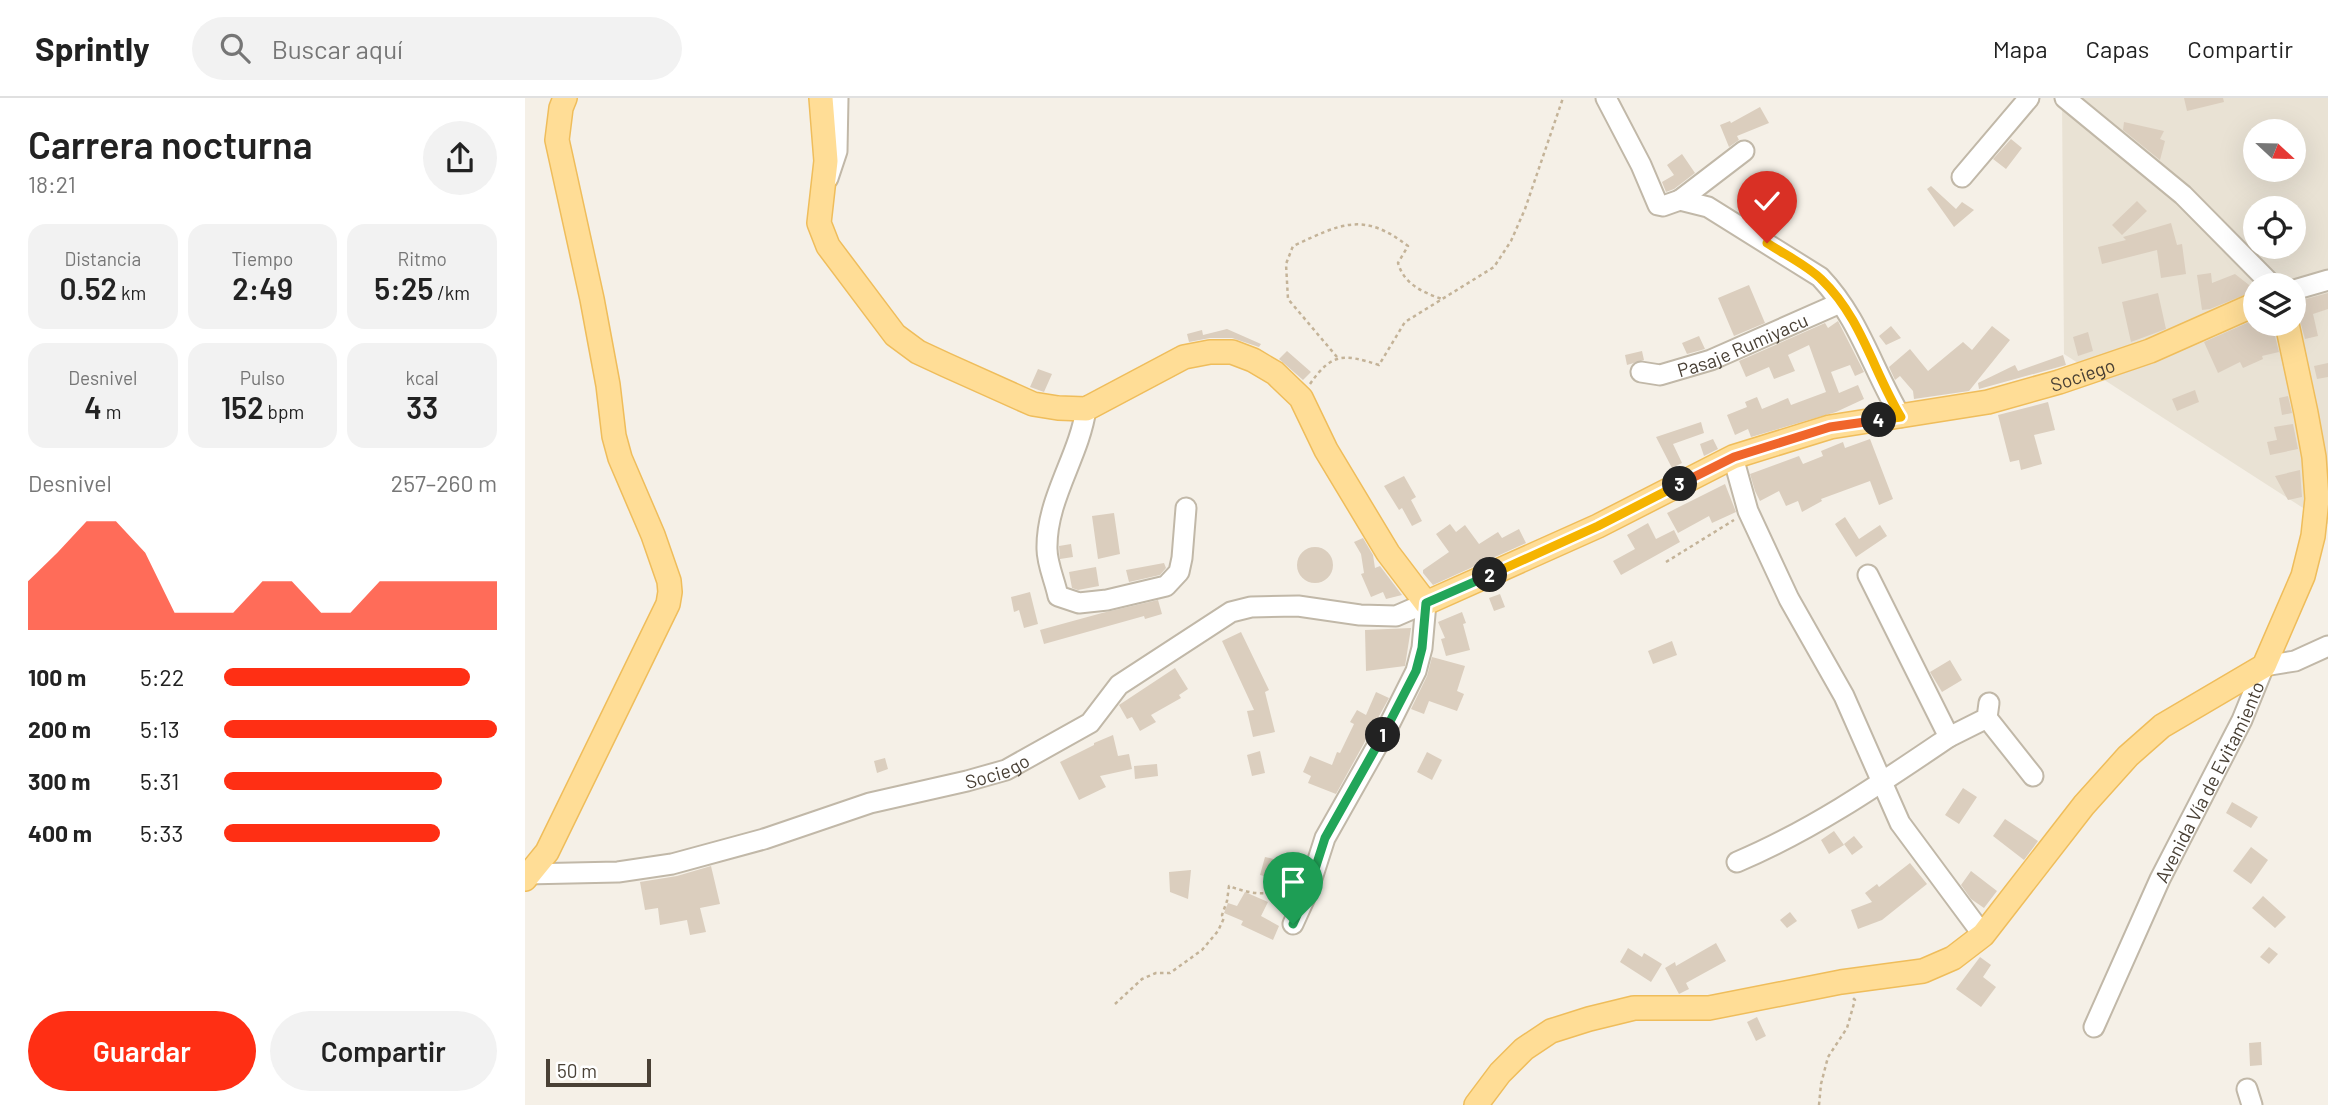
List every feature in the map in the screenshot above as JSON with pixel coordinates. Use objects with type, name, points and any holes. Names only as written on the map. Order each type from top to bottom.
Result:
[{"type":"main road","points":[[526,876],[547,852],[668,604],[670,592],[669,581],[653,535],[619,458],[614,436],[608,385],[592,299],[557,140],[565,98]]},
{"type":"main road","points":[[821,98],[827,161],[819,223],[828,246],[895,335],[918,352],[1033,404],[1058,408],[1086,409],[1184,357],[1210,352],[1232,352],[1253,360],[1275,373],[1301,398],[1326,450],[1388,553],[1426,603]]},
{"type":"main road","name":"Sociego","points":[[1426,603],[1598,526],[1734,457],[1830,427],[1988,402],[2059,383],[2150,351],[2243,310]]},
{"type":"main road","name":"Avenida Vía de Evitamiento","points":[[2264,666],[2303,576],[2313,536],[2317,499],[2314,457],[2290,336]]},
{"type":"main road","points":[[1476,1105],[1500,1073],[1524,1049],[1551,1031],[1588,1019],[1634,1008],[1709,1008],[1841,982],[1923,971],[1953,958],[1983,935],[2084,806],[2128,756],[2162,726],[2264,666]]},
{"type":"street","points":[[821,199],[837,151],[838,98]]},
{"type":"street","points":[[1606,98],[1641,165],[1658,205],[1680,200],[1744,151]]},
{"type":"street","points":[[1962,177],[2029,98]]},
{"type":"street","points":[[2065,98],[2183,195],[2260,273]]},
{"type":"street","points":[[1680,200],[1709,207],[1820,278],[1860,331],[1887,394],[1901,417]]},
{"type":"street","points":[[2306,286],[2328,280]]},
{"type":"street","name":"Pasaje Rumiyacu","points":[[1641,372],[1660,374],[1711,360],[1840,303]]},
{"type":"street","points":[[1086,409],[1083,426],[1060,485],[1051,520],[1047,550],[1058,596],[1079,603],[1107,600],[1165,586],[1179,572],[1186,508]]},
{"type":"street","points":[[1734,457],[1748,511],[1789,599],[1844,696],[1900,823],[1983,935]]},
{"type":"street","points":[[1868,575],[1949,737]]},
{"type":"street","name":"Sociego","points":[[526,876],[618,872],[672,864],[764,839],[870,803],[1006,770],[1090,723],[1119,685],[1231,612],[1251,607],[1298,606],[1360,615],[1396,616],[1426,603]]},
{"type":"street","points":[[1293,924],[1308,891],[1325,838],[1416,671],[1422,648],[1426,603]]},
{"type":"street","points":[[2264,666],[2295,661],[2328,646]]},
{"type":"street","name":"Avenida Vía de Evitamiento","points":[[2094,1027],[2160,879],[2242,720],[2264,666]]},
{"type":"street","points":[[1737,862],[1794,835],[1882,783],[1988,710],[2033,776]]},
{"type":"path","points":[[1301,398],[1322,366],[1338,357],[1352,356],[1379,365],[1405,322],[1494,267],[1511,241],[1525,209],[1563,98]]},
{"type":"path","points":[[1338,357],[1288,299],[1286,264],[1293,246],[1321,233],[1355,223],[1373,225],[1408,246],[1398,263],[1402,275],[1425,293],[1442,299]]},
{"type":"path","points":[[1666,562],[1748,511]]},
{"type":"path","points":[[1115,1004],[1142,979],[1156,973],[1170,973],[1210,943],[1223,923],[1222,915],[1229,886],[1253,894],[1286,888],[1316,861]]},
{"type":"path","points":[[1819,1105],[1828,1058],[1847,1028],[1855,1000],[1841,982]]},
{"type":"shaded area","points":[[2062,98],[2328,98],[2328,524],[2064,354]]},
{"type":"building","points":[[2184,98],[2223,98],[2224,102],[2187,111]]},
{"type":"building","points":[[1760,107],[1769,123],[1737,136],[1739,140],[1729,147],[1720,125],[1730,121],[1731,123]]},
{"type":"building","points":[[2124,122],[2164,131],[2160,139],[2165,141],[2160,160],[2123,130]]},
{"type":"building","points":[[2011,139],[2022,148],[2006,169],[1993,159]]},
{"type":"building","points":[[1682,154],[1695,173],[1666,192],[1662,182],[1674,175],[1667,165]]},
{"type":"building","points":[[1931,186],[1956,209],[1962,202],[1974,210],[1954,227],[1927,189]]},
{"type":"building","points":[[2137,201],[2147,211],[2122,235],[2112,225]]},
{"type":"building","points":[[2171,223],[2177,245],[2182,244],[2186,274],[2161,278],[2157,250],[2102,264],[2098,247]]},
{"type":"building","points":[[2211,273],[2212,283],[2235,274],[2243,280],[2243,296],[2202,310],[2197,275]]},
{"type":"building","points":[[1749,285],[1765,323],[1734,336],[1718,298]]},
{"type":"building","points":[[2158,293],[2166,329],[2131,342],[2122,302]]},
{"type":"building","points":[[2328,293],[2328,309],[2313,314],[2318,336],[2305,339],[2306,336],[2306,299]]},
{"type":"building","points":[[1838,321],[1864,372],[1855,376],[1850,365],[1831,372],[1839,393],[1858,385],[1864,399],[1836,412],[1751,437],[1748,429],[1735,435],[1727,415],[1747,407],[1745,402],[1757,397],[1762,409],[1788,398],[1791,405],[1826,392],[1809,345],[1788,355],[1795,371],[1774,379],[1769,367],[1746,377],[1739,361],[1825,323],[1828,328]]},
{"type":"building","points":[[2243,325],[2243,336],[2275,336],[2279,352],[2262,356],[2263,359],[2243,368],[2240,362],[2218,373],[2204,342]]},
{"type":"building","points":[[1891,326],[1901,338],[1886,345],[1879,336]]},
{"type":"building","points":[[1992,326],[2010,340],[1969,391],[1914,399],[1913,391],[1900,376],[1895,380],[1889,367],[1910,349],[1928,371],[1963,342],[1972,350]]},
{"type":"building","points":[[1227,329],[1261,344],[1259,347],[1232,338],[1189,342],[1187,334],[1202,330],[1203,335]]},
{"type":"building","points":[[2088,332],[2093,351],[2078,356],[2073,337]]},
{"type":"building","points":[[1699,336],[1705,349],[1687,354],[1682,343]]},
{"type":"building","points":[[1287,351],[1311,372],[1303,380],[1279,359]]},
{"type":"building","points":[[1642,351],[1644,360],[1627,365],[1625,355]]},
{"type":"building","points":[[2063,355],[2066,365],[1979,389],[1978,383],[2015,365],[2018,371]]},
{"type":"building","points":[[2328,363],[2328,377],[2317,379],[2314,366]]},
{"type":"building","points":[[1038,369],[1052,374],[1044,392],[1030,387]]},
{"type":"building","points":[[2195,390],[2199,402],[2177,411],[2172,399]]},
{"type":"building","points":[[2288,396],[2292,413],[2282,415],[2279,398]]},
{"type":"building","points":[[2048,402],[2055,430],[2034,435],[2042,464],[2021,470],[2019,460],[2010,462],[1998,415]]},
{"type":"building","points":[[1701,422],[1704,433],[1673,444],[1682,463],[1672,468],[1656,437]]},
{"type":"building","points":[[2293,424],[2298,449],[2270,455],[2267,442],[2277,440],[2274,427]]},
{"type":"building","points":[[1713,439],[1718,449],[1704,456],[1700,444]]},
{"type":"building","points":[[1870,439],[1893,499],[1879,505],[1870,481],[1821,499],[1822,501],[1802,512],[1798,501],[1786,506],[1779,491],[1760,501],[1750,474],[1799,456],[1803,464],[1823,456],[1821,451],[1843,442],[1845,448]]},
{"type":"building","points":[[2300,470],[2302,497],[2288,500],[2275,476]]},
{"type":"building","points":[[1404,476],[1416,497],[1411,500],[1422,521],[1412,526],[1402,508],[1399,510],[1384,486]]},
{"type":"building","points":[[1725,484],[1736,512],[1712,523],[1709,516],[1678,533],[1667,513]]},
{"type":"building","points":[[1114,513],[1120,554],[1098,559],[1092,516]]},
{"type":"building","points":[[1845,517],[1859,539],[1880,525],[1887,536],[1856,557],[1835,524]]},
{"type":"building","points":[[1648,523],[1656,539],[1674,530],[1680,542],[1621,575],[1613,561],[1635,549],[1627,535]]},
{"type":"building","points":[[1450,524],[1456,532],[1465,525],[1479,544],[1498,532],[1502,538],[1519,529],[1526,543],[1433,585],[1423,570],[1449,552],[1436,534]]},
{"type":"building","points":[[1363,538],[1373,555],[1375,568],[1380,566],[1402,595],[1386,599],[1383,592],[1371,597],[1361,574],[1364,573],[1361,554],[1354,542]]},
{"type":"building","points":[[1071,544],[1073,557],[1060,559],[1059,546]]},
{"type":"building","points":[[1315,547],[1327,553],[1333,565],[1327,577],[1315,583],[1303,577],[1297,565],[1303,553]]},
{"type":"building","points":[[1164,563],[1166,568],[1160,575],[1129,582],[1126,570]]},
{"type":"building","points":[[1096,567],[1099,586],[1078,590],[1072,588],[1069,572]]},
{"type":"building","points":[[1030,592],[1038,624],[1024,628],[1019,610],[1014,612],[1011,597]]},
{"type":"building","points":[[1500,594],[1505,607],[1494,611],[1489,598]]},
{"type":"building","points":[[1158,600],[1162,614],[1145,619],[1144,616],[1044,644],[1040,630]]},
{"type":"building","points":[[1462,612],[1470,650],[1446,656],[1441,639],[1445,638],[1438,622]]},
{"type":"building","points":[[1411,628],[1405,666],[1366,671],[1365,630]]},
{"type":"building","points":[[1241,632],[1269,690],[1265,692],[1275,732],[1253,737],[1247,711],[1254,710],[1222,641]]},
{"type":"building","points":[[1672,641],[1677,655],[1653,664],[1648,651]]},
{"type":"building","points":[[1432,657],[1465,666],[1457,691],[1464,694],[1457,711],[1429,701],[1424,714],[1411,709],[1427,676]]},
{"type":"building","points":[[1950,660],[1962,680],[1942,692],[1930,672]]},
{"type":"building","points":[[1175,668],[1188,689],[1179,695],[1181,698],[1151,715],[1156,722],[1140,731],[1132,717],[1127,719],[1119,705]]},
{"type":"building","points":[[1376,692],[1389,698],[1336,794],[1308,783],[1311,776],[1303,772],[1310,756],[1332,765],[1354,724],[1350,722],[1357,710],[1366,715]]},
{"type":"building","points":[[1113,735],[1118,756],[1129,754],[1132,769],[1100,776],[1106,787],[1079,800],[1060,762]]},
{"type":"building","points":[[1260,751],[1265,773],[1252,776],[1247,755]]},
{"type":"building","points":[[1427,752],[1442,760],[1432,780],[1417,772]]},
{"type":"building","points":[[885,758],[888,769],[877,773],[874,761]]},
{"type":"building","points":[[1157,764],[1158,776],[1135,779],[1134,766]]},
{"type":"building","points":[[1963,788],[1977,797],[1959,824],[1945,815]]},
{"type":"building","points":[[2232,802],[2258,817],[2251,828],[2226,813]]},
{"type":"building","points":[[2005,819],[2038,841],[2024,860],[1993,836]]},
{"type":"building","points":[[1834,831],[1844,845],[1829,854],[1821,840]]},
{"type":"building","points":[[1854,836],[1863,847],[1852,855],[1844,844]]},
{"type":"building","points":[[2251,847],[2268,860],[2251,884],[2233,871]]},
{"type":"building","points":[[1265,857],[1278,860],[1277,864],[1284,865],[1280,880],[1260,875]]},
{"type":"building","points":[[1910,863],[1927,884],[1882,920],[1858,929],[1851,910],[1872,902],[1865,893],[1877,884],[1879,887]]},
{"type":"building","points":[[711,866],[720,904],[700,908],[706,932],[690,935],[687,920],[660,925],[658,908],[645,910],[640,882],[677,876]]},
{"type":"building","points":[[1191,870],[1188,899],[1170,892],[1169,872]]},
{"type":"building","points":[[1971,871],[1997,891],[1984,908],[1971,899],[1961,885]]},
{"type":"building","points":[[1245,892],[1268,902],[1261,916],[1279,926],[1273,940],[1241,925],[1243,921],[1224,913],[1228,903],[1237,906]]},
{"type":"building","points":[[2263,896],[2286,917],[2275,928],[2252,908]]},
{"type":"building","points":[[1790,912],[1797,921],[1787,928],[1780,920]]},
{"type":"building","points":[[1716,943],[1726,961],[1686,983],[1689,989],[1679,994],[1665,968],[1675,962],[1676,966]]},
{"type":"building","points":[[2269,947],[2278,954],[2269,964],[2260,957]]},
{"type":"building","points":[[1628,948],[1642,957],[1644,953],[1662,964],[1651,982],[1620,962]]},
{"type":"building","points":[[1980,957],[1991,965],[1983,977],[1996,987],[1981,1007],[1956,989]]},
{"type":"building","points":[[1757,1017],[1766,1036],[1756,1041],[1747,1022]]},
{"type":"building","points":[[2261,1042],[2262,1065],[2250,1066],[2249,1043]]},
{"type":"route","points":[[1293,924],[1308,891],[1325,838],[1416,671],[1422,648],[1426,603],[1598,526],[1734,457],[1830,427],[1901,417],[1887,394],[1860,331],[1833,292],[1820,278],[1767,243]]}]
